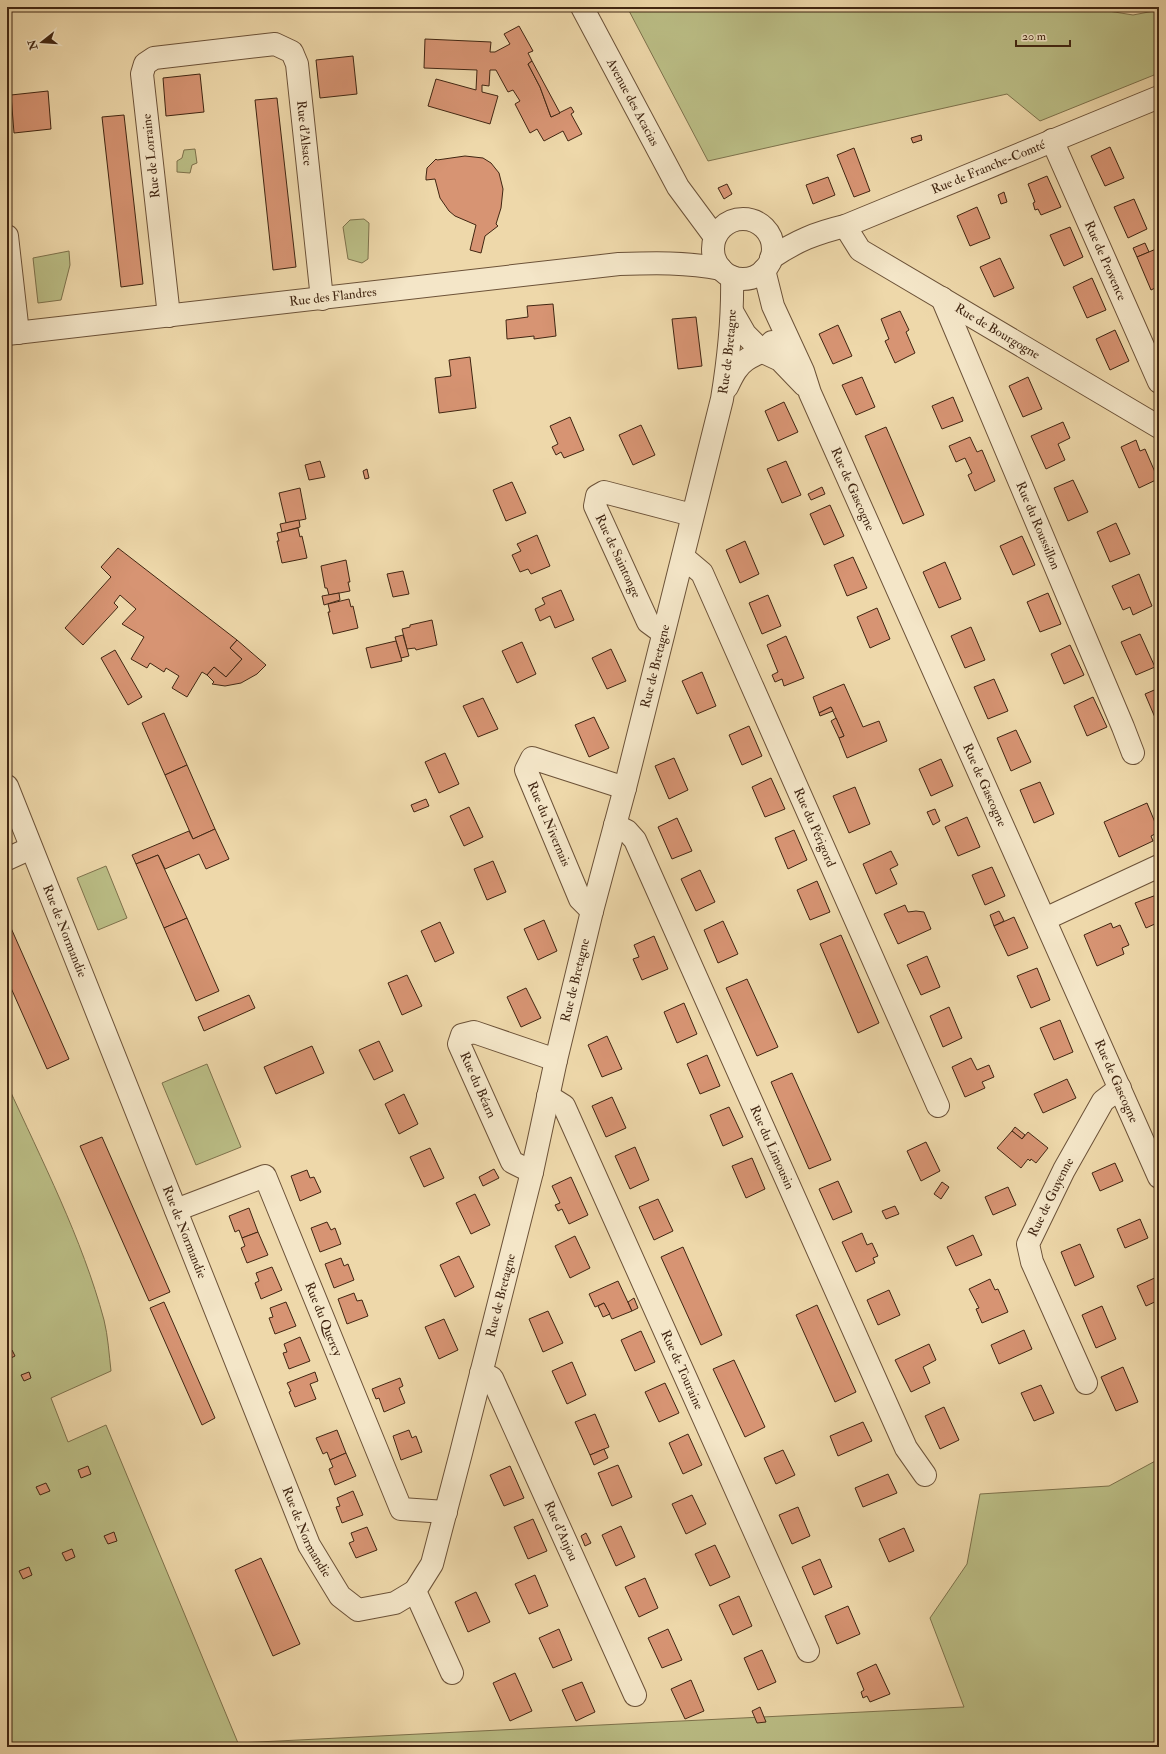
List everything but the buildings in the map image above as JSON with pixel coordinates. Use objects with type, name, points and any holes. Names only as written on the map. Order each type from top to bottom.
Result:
[{"type":"street","name":"Avenue des Acacias","points":[[582,7],[678,187],[686,197],[714,242]]},
{"type":"street","name":"Rue d'Alsace","points":[[211,52],[274,44],[292,52],[298,64],[322,299]]},
{"type":"street","name":"Rue de Lorraine","points":[[169,316],[142,74],[146,64],[154,58],[211,52]]},
{"type":"street","name":"Rue de Franche-Comté","points":[[767,264],[792,244],[817,233],[845,226],[1159,97]]},
{"type":"street","name":"Rue de Provence","points":[[1052,140],[1159,382]]},
{"type":"street","points":[[686,197],[737,220]]},
{"type":"street","points":[[746,219],[755,222],[763,227],[767,232],[772,243],[767,264],[757,275],[741,279],[726,273],[714,256],[714,242],[724,226],[737,220],[746,219]]},
{"type":"street","name":"Rue de Bourgogne","points":[[845,226],[860,250],[1159,427]]},
{"type":"street","name":"Rue de Franche-Comté","points":[[767,232],[788,235],[817,233]]},
{"type":"street","points":[[7,236],[12,334]]},
{"type":"street","name":"Rue des Flandres","points":[[660,263],[714,242]]},
{"type":"street","name":"Rue des Flandres","points":[[12,334],[619,264],[660,263],[702,265],[726,273]]},
{"type":"street","name":"Rue de Gascogne","points":[[767,264],[773,306],[780,317],[803,371],[810,393],[1159,1177]]},
{"type":"street","name":"Rue de Bretagne","points":[[415,1591],[432,1564],[446,1512],[532,1172],[556,1060],[592,911],[625,788],[722,399],[730,349],[733,313],[726,273]]},
{"type":"street","name":"Rue du Roussillon","points":[[942,298],[1133,753]]},
{"type":"street","name":"Rue de Gascogne","points":[[733,313],[744,334],[763,352],[780,360],[799,378],[810,393]]},
{"type":"street","points":[[722,399],[735,370],[746,360],[763,352],[772,343],[780,317]]},
{"type":"street","name":"Rue de Saintonge","points":[[663,633],[648,622],[595,506],[596,496],[604,492],[692,516]]},
{"type":"street","name":"Rue du Périgord","points":[[683,557],[693,563],[702,573],[938,1106]]},
{"type":"street","name":"Rue du Nivernais","points":[[592,911],[580,899],[526,770],[532,758],[625,788]]},
{"type":"street","name":"Rue de Normandie","points":[[7,786],[309,1544],[340,1596],[358,1610],[395,1603],[415,1591]]},
{"type":"street","name":"Rue du Limousin","points":[[615,826],[627,831],[636,840],[906,1448],[924,1475]]},
{"type":"street","points":[[7,859],[31,848]]},
{"type":"street","points":[[1045,919],[1159,866]]},
{"type":"street","name":"Rue du Béarn","points":[[532,1172],[512,1162],[459,1044],[462,1035],[474,1032],[556,1060]]},
{"type":"street","name":"Rue de Guyenne","points":[[1086,1383],[1032,1262],[1028,1244],[1064,1170],[1103,1101],[1120,1088]]},
{"type":"street","name":"Rue de Touraine","points":[[548,1096],[564,1106],[808,1651]]},
{"type":"street","name":"Rue du Quercy","points":[[176,1210],[264,1176],[401,1509],[446,1512]]},
{"type":"street","name":"Rue d'Anjou","points":[[481,1373],[492,1378],[635,1695]]},
{"type":"street","points":[[415,1591],[452,1673]]},
{"type":"green space","points":[[627,7],[1084,7],[1133,15],[1159,10],[1159,73],[1040,121],[1007,94],[708,161]]},
{"type":"green space","points":[[195,149],[197,163],[192,165],[190,173],[177,172],[177,161],[182,158],[184,150]]},
{"type":"green space","points":[[364,219],[369,223],[368,259],[362,263],[348,259],[343,227],[350,220]]},
{"type":"green space","points":[[69,251],[70,265],[61,300],[38,303],[33,258]]},
{"type":"green space","points":[[106,866],[127,918],[98,930],[77,878]]},
{"type":"green space","points":[[207,1064],[241,1147],[196,1165],[162,1083]]},
{"type":"green space","points":[[7,1084],[73,1230],[95,1289],[104,1320],[107,1339],[111,1371],[51,1398],[68,1442],[106,1425],[238,1743],[964,1707],[930,1618],[967,1564],[980,1494],[1109,1486],[1159,1459],[1159,1747],[7,1747]]}]
